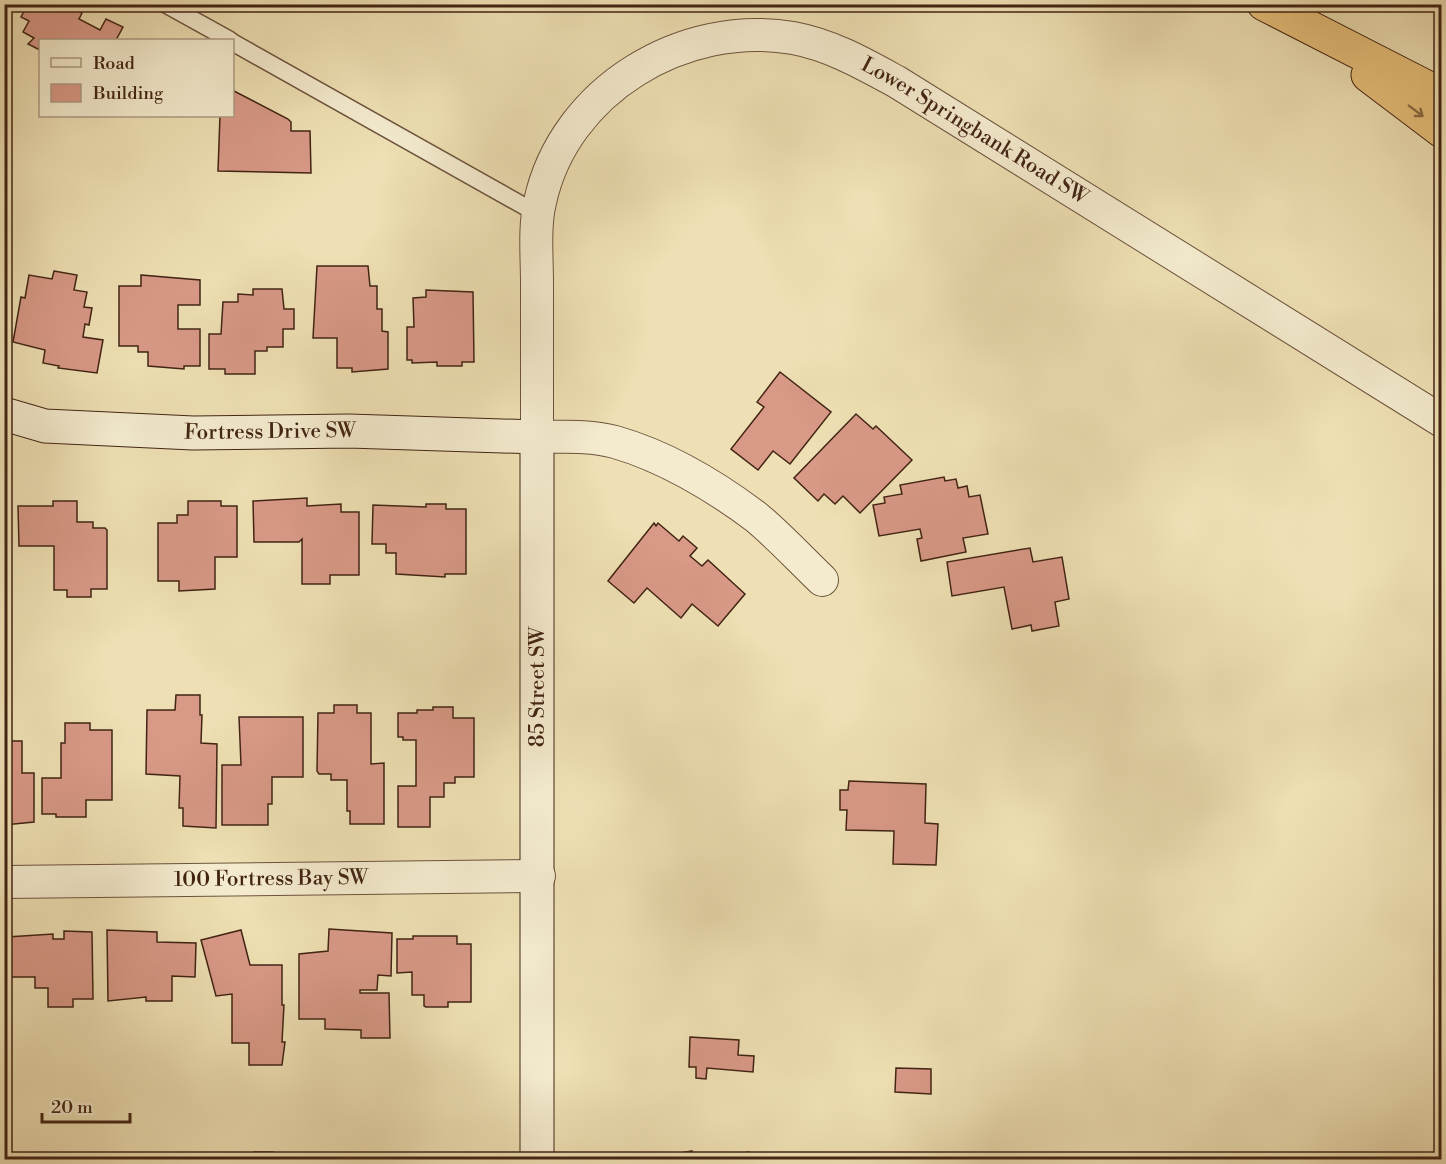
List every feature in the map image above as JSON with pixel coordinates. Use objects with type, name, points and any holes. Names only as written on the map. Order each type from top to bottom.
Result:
[{"type":"highway","points":[[1264,4],[1442,95]]},
{"type":"highway","points":[[1302,25],[1442,131]]},
{"type":"street","name":"Lower Springbank Road SW","points":[[538,214],[549,174],[576,126],[600,99],[628,74],[653,59],[706,40],[735,35],[794,38],[822,45],[897,82],[1442,421]]},
{"type":"street","name":"85 Street SW","points":[[537,1160],[538,214]]},
{"type":"street","name":"Fortress Drive SW","points":[[4,414],[45,426],[181,433],[349,431],[537,437]]},
{"type":"street","points":[[537,437],[582,437],[614,442],[660,459],[723,495],[757,518],[822,580]]},
{"type":"street","name":"100 Fortress Bay SW","points":[[4,882],[539,876]]},
{"type":"lane","points":[[165,4],[227,39]]},
{"type":"lane","points":[[234,43],[538,214]]},
{"type":"building","points":[[28,4],[66,4],[82,13],[79,19],[100,30],[106,19],[123,27],[117,39],[39,39],[39,50],[28,44],[34,38],[23,32],[29,21],[21,17]]},
{"type":"building","points":[[234,91],[288,119],[291,122],[291,131],[310,131],[311,173],[218,171],[220,117],[234,117]]},
{"type":"building","points":[[317,266],[368,266],[370,286],[377,286],[377,309],[382,309],[382,331],[388,332],[388,369],[352,372],[352,368],[337,368],[337,338],[313,338]]},
{"type":"building","points":[[54,271],[77,275],[74,290],[87,292],[84,307],[92,308],[89,325],[85,324],[83,337],[103,340],[97,373],[58,368],[59,366],[43,363],[45,350],[13,342],[21,297],[25,298],[29,275],[52,279]]},
{"type":"building","points":[[141,275],[200,280],[200,305],[178,305],[178,329],[200,329],[200,366],[184,366],[184,369],[148,366],[148,352],[138,352],[138,346],[119,346],[119,286],[141,286]]},
{"type":"building","points":[[253,289],[282,289],[284,309],[294,309],[294,329],[283,329],[283,347],[267,347],[267,351],[255,351],[255,374],[225,374],[225,369],[209,369],[209,334],[221,334],[223,302],[238,302],[238,294],[253,295]]},
{"type":"building","points":[[426,290],[473,292],[474,362],[462,362],[462,366],[437,366],[437,362],[412,363],[412,360],[407,360],[407,327],[414,327],[413,298],[426,297]]},
{"type":"building","points":[[780,372],[831,412],[790,464],[773,451],[758,470],[731,449],[764,407],[757,402]]},
{"type":"building","points":[[856,414],[873,429],[876,426],[912,460],[860,513],[843,496],[835,504],[824,494],[818,501],[794,478]]},
{"type":"building","points":[[944,477],[945,481],[956,479],[958,488],[967,486],[969,497],[980,495],[988,534],[963,538],[966,552],[921,561],[917,539],[922,538],[920,529],[879,536],[873,505],[885,503],[884,497],[902,494],[900,485]]},
{"type":"building","points":[[307,498],[307,506],[341,504],[341,512],[359,512],[359,575],[330,575],[330,584],[302,584],[302,539],[299,542],[254,542],[253,501]]},
{"type":"building","points":[[53,501],[77,501],[77,522],[93,522],[93,528],[107,530],[107,589],[91,589],[91,597],[67,597],[67,590],[54,590],[54,546],[19,546],[18,506],[53,506]]},
{"type":"building","points":[[188,501],[221,501],[221,506],[237,506],[237,557],[215,557],[215,589],[179,591],[179,581],[158,581],[158,523],[177,523],[177,515],[188,515]]},
{"type":"building","points":[[426,504],[446,504],[446,509],[466,509],[466,574],[445,574],[445,577],[396,574],[396,553],[386,553],[386,544],[372,544],[373,505],[426,507]]},
{"type":"building","points":[[654,523],[656,526],[658,523],[679,541],[683,536],[697,548],[690,556],[702,566],[708,560],[745,594],[718,626],[692,604],[681,618],[647,588],[634,603],[608,581]]},
{"type":"building","points":[[1030,548],[1033,562],[1062,557],[1069,599],[1055,602],[1059,626],[1032,631],[1031,625],[1012,629],[1004,587],[952,596],[947,562]]},
{"type":"building","points":[[176,695],[200,695],[201,743],[217,744],[216,828],[183,826],[183,808],[179,808],[180,776],[146,774],[147,710],[175,710]]},
{"type":"building","points":[[334,705],[357,705],[357,713],[371,713],[371,764],[384,763],[384,824],[350,824],[350,811],[347,811],[347,780],[331,780],[331,774],[319,774],[317,771],[318,713],[334,713]]},
{"type":"building","points":[[433,707],[453,707],[453,718],[474,718],[474,777],[455,777],[455,783],[444,783],[444,797],[430,797],[430,827],[398,827],[398,786],[416,786],[416,740],[403,740],[403,737],[398,737],[398,713],[417,713],[417,710],[433,710]]},
{"type":"building","points":[[239,717],[303,717],[303,777],[272,777],[272,804],[268,804],[268,825],[222,825],[222,765],[241,765]]},
{"type":"building","points":[[65,723],[90,723],[90,730],[112,730],[112,800],[86,800],[86,817],[56,817],[56,814],[42,814],[42,778],[61,778],[61,743],[65,743]]},
{"type":"building","points":[[4,741],[22,741],[22,773],[34,773],[34,822],[4,825]]},
{"type":"building","points":[[849,781],[926,784],[925,823],[938,824],[936,865],[893,864],[894,831],[846,830],[847,810],[840,810],[840,790],[848,790]]},
{"type":"building","points":[[329,929],[392,933],[391,976],[378,975],[377,990],[360,990],[360,993],[389,993],[390,1038],[361,1038],[361,1030],[325,1029],[325,1019],[299,1019],[299,954],[328,951]]},
{"type":"building","points":[[107,930],[157,932],[157,942],[196,943],[195,977],[172,976],[172,1001],[146,1001],[146,997],[108,1001]]},
{"type":"building","points":[[241,930],[250,965],[282,965],[282,1005],[284,1005],[282,1042],[285,1042],[282,1065],[249,1065],[249,1043],[232,1043],[232,994],[216,996],[201,940]]},
{"type":"building","points":[[64,931],[92,932],[93,999],[73,999],[73,1007],[48,1007],[48,988],[35,988],[35,977],[7,977],[7,937],[53,934],[53,939],[64,939]]},
{"type":"building","points":[[413,936],[457,936],[457,944],[471,944],[471,1002],[448,1002],[448,1007],[426,1007],[424,1006],[424,995],[412,995],[412,972],[397,973],[397,939],[413,939]]},
{"type":"building","points":[[690,1037],[739,1040],[738,1055],[754,1056],[753,1072],[707,1068],[706,1079],[696,1078],[696,1067],[689,1067]]},
{"type":"building","points":[[896,1068],[931,1069],[931,1094],[895,1092]]},
{"type":"building","points":[[692,1151],[693,1160],[665,1160],[664,1156]]},
{"type":"building","points":[[254,1152],[273,1152],[273,1155],[307,1160],[232,1160],[232,1154],[254,1155]]},
{"type":"building","points":[[749,1152],[750,1160],[710,1160]]},
{"type":"building","points":[[348,1155],[378,1155],[378,1160],[348,1160]]}]
